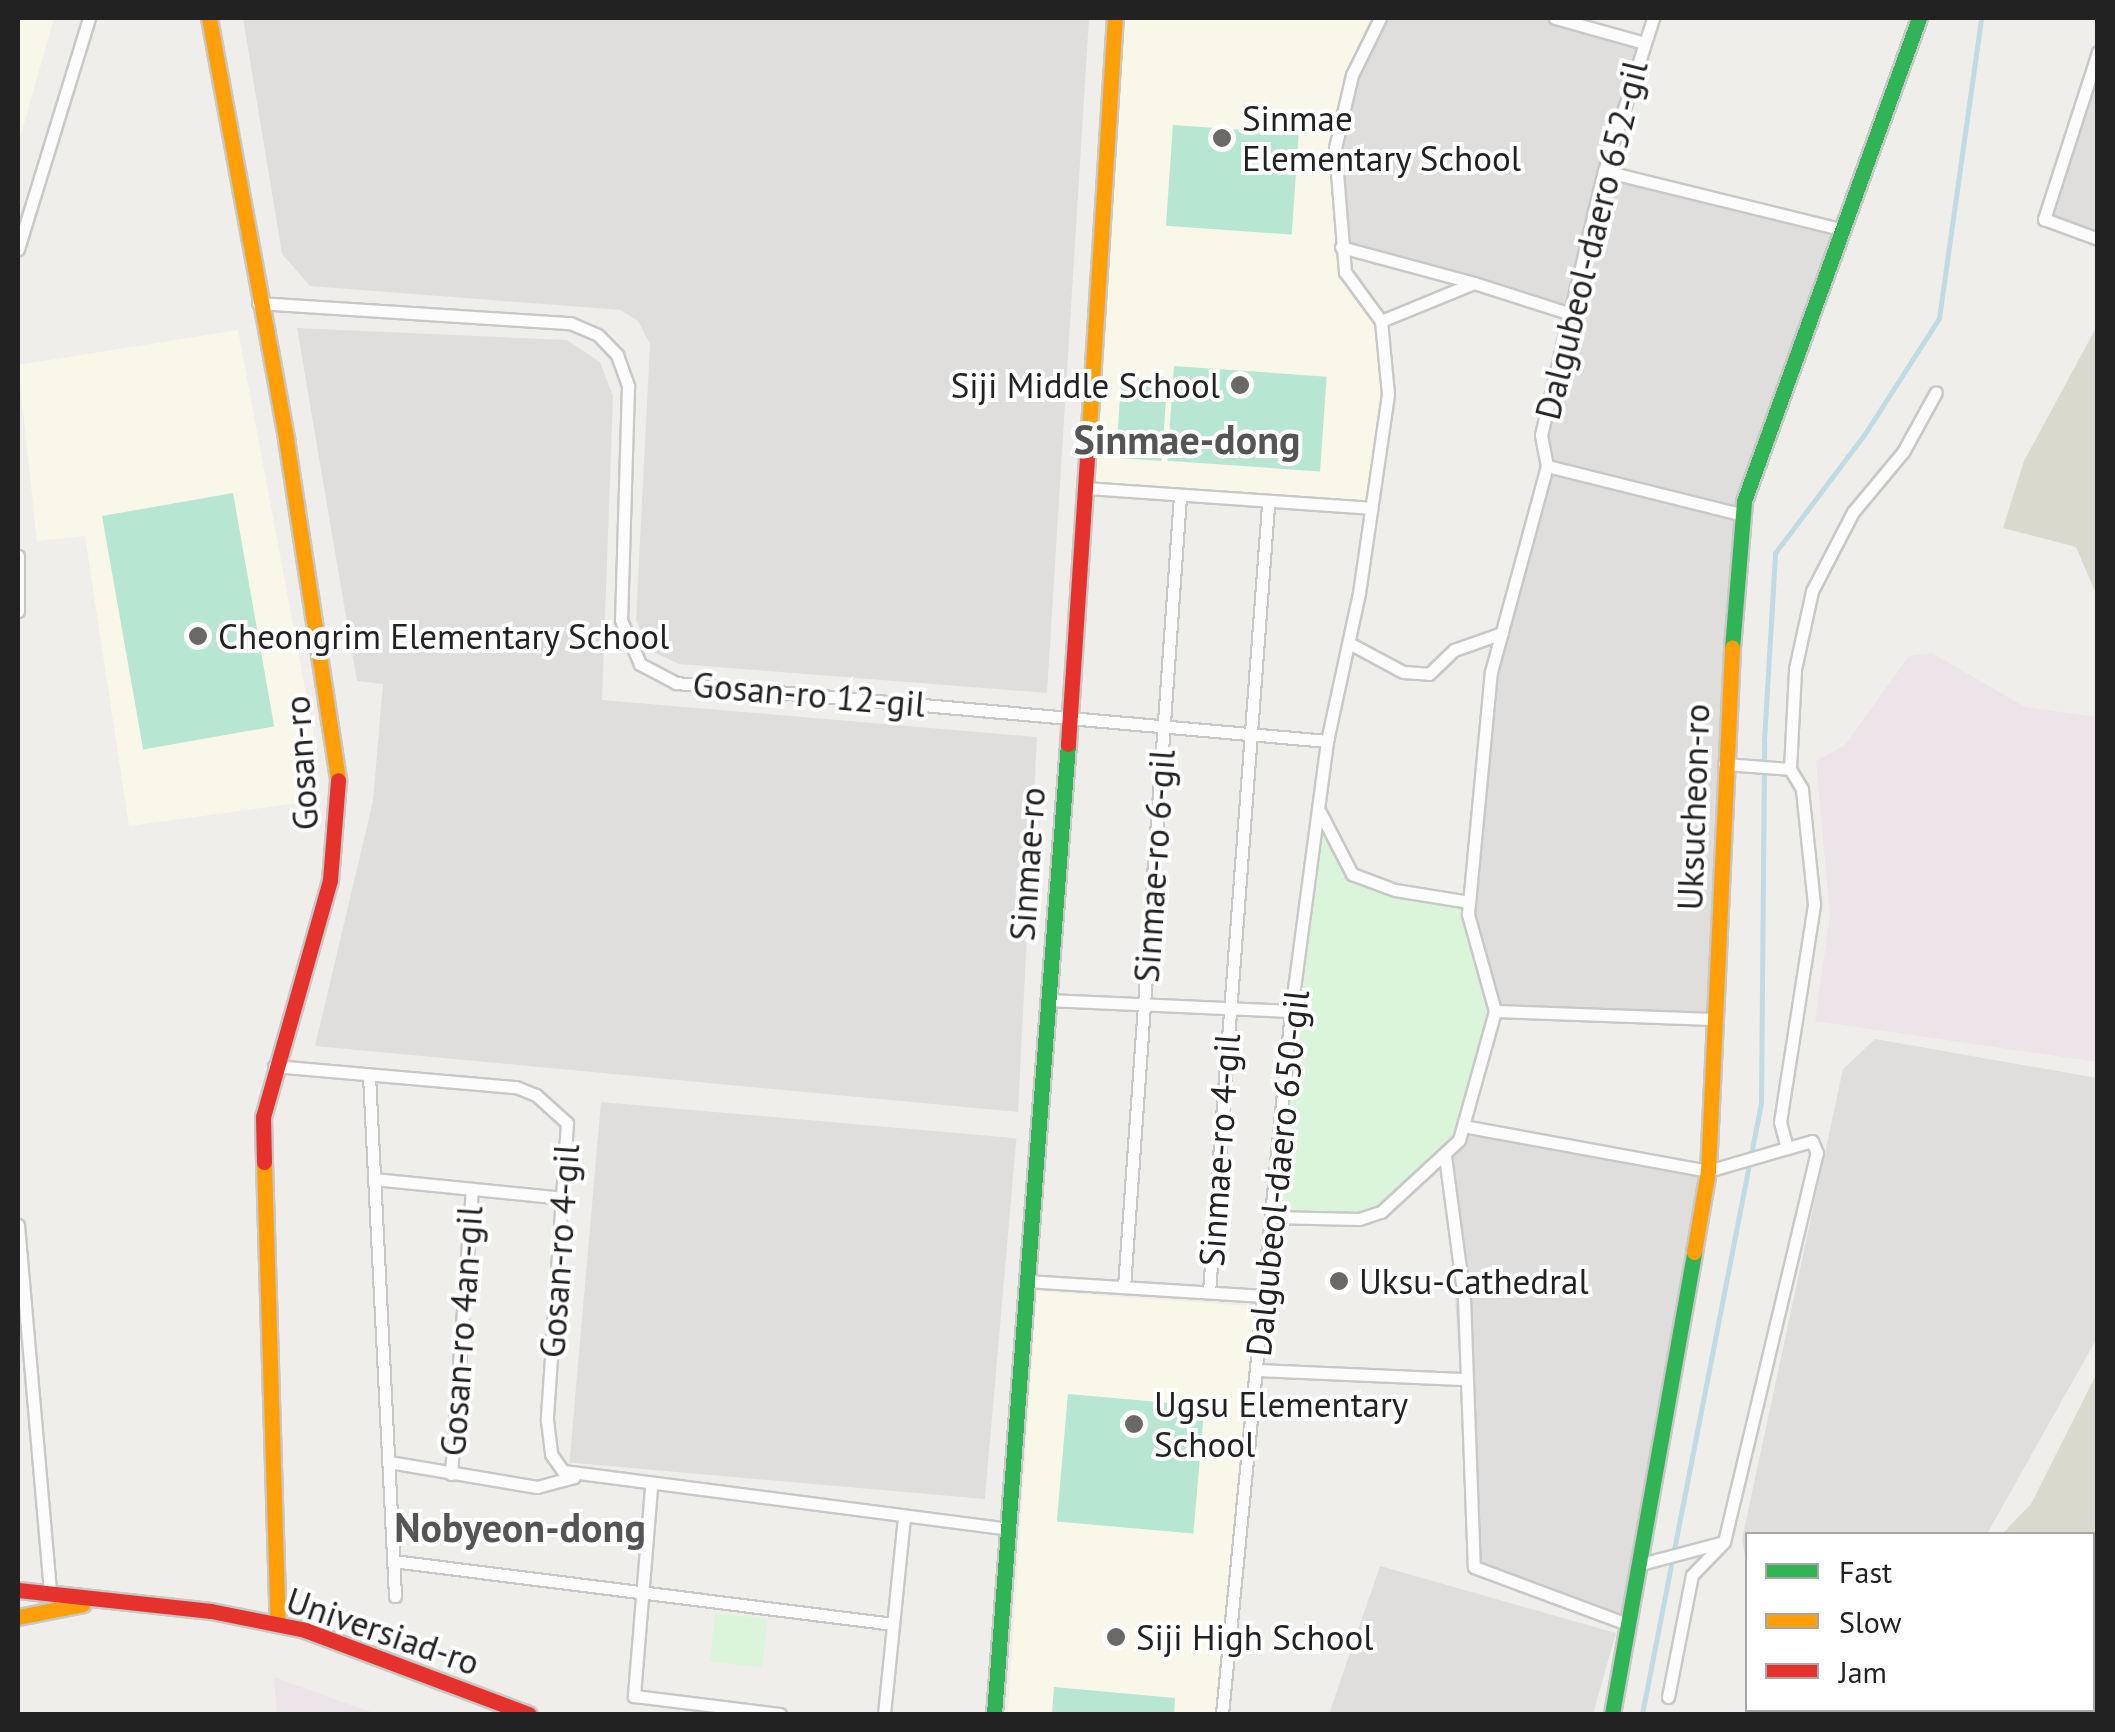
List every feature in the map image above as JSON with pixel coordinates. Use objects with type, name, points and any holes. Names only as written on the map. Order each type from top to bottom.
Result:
[{"type":"main road","name":"Gosan-ro","points":[[208,18],[330,706],[339,829],[274,1066],[261,1145],[278,1624]]},
{"type":"main road","name":"Sinmae-ro","points":[[994,1714],[1086,488],[1115,18]]},
{"type":"main road","name":"Uksucheon-ro","points":[[1612,1714],[1708,1171],[1724,764],[1743,516],[1771,412],[1919,18]]},
{"type":"main road","name":"Universiad-ro","points":[[18,1590],[278,1624],[360,1648],[529,1714]]},
{"type":"main road","name":"Universiad-ro","points":[[18,1618],[96,1601]]},
{"type":"street","points":[[18,249],[90,18]]},
{"type":"street","name":"Dalgubeol-daero 650-gil","points":[[1222,1714],[1291,1012],[1328,740],[1372,508],[1389,382],[1381,322],[1353,290],[1341,246],[1338,128],[1360,54],[1380,18]]},
{"type":"street","points":[[1556,18],[1641,42]]},
{"type":"street","name":"Dalgubeol-daero 652-gil","points":[[1271,1216],[1359,1219],[1381,1212],[1445,1156],[1463,1126],[1496,1011],[1469,902],[1491,672],[1547,466],[1541,435],[1604,171],[1641,42],[1653,18]]},
{"type":"street","points":[[2098,52],[2044,219],[2098,239]]},
{"type":"street","points":[[1604,171],[1841,229]]},
{"type":"street","points":[[1341,246],[1571,314]]},
{"type":"street","points":[[1381,322],[1474,283]]},
{"type":"street","name":"Gosan-ro 12-gil","points":[[258,303],[570,322],[598,335],[618,355],[628,386],[622,620],[640,664],[662,677],[676,683],[1068,715]]},
{"type":"street","points":[[1787,1148],[1780,1122],[1782,1095],[1814,904],[1802,789],[1790,768],[1795,669],[1812,591],[1853,512],[1903,452],[1936,392]]},
{"type":"street","name":"Dalgubeol-daero 652-gil","points":[[1547,466],[1743,516]]},
{"type":"street","points":[[1086,488],[1268,505],[1372,508]]},
{"type":"street","points":[[1163,727],[1180,497]]},
{"type":"street","points":[[1230,1008],[1268,505]]},
{"type":"street","points":[[18,556],[18,611]]},
{"type":"street","points":[[1349,642],[1404,672],[1428,674],[1454,650],[1502,633]]},
{"type":"street","name":"Sinmae-ro 6-gil","points":[[1068,715],[1328,740]]},
{"type":"street","name":"Sinmae-ro 6-gil","points":[[1146,1004],[1163,727]]},
{"type":"street","points":[[1724,764],[1790,768]]},
{"type":"street","points":[[1319,811],[1352,874],[1396,890],[1469,902]]},
{"type":"street","name":"Sinmae-ro 4-gil","points":[[1048,1000],[1291,1012]]},
{"type":"street","points":[[1124,1287],[1146,1004]]},
{"type":"street","name":"Sinmae-ro 4-gil","points":[[1209,1292],[1230,1008]]},
{"type":"street","points":[[1496,1011],[1714,1019]]},
{"type":"street","name":"Gosan-ro 4-gil","points":[[274,1066],[516,1087],[536,1095],[567,1123],[548,1438],[556,1464],[574,1477]]},
{"type":"street","name":"Gosan-ro 4an-gil","points":[[369,1075],[395,1596]]},
{"type":"street","points":[[1463,1126],[1708,1171],[1812,1140],[1817,1152],[1724,1542],[1692,1575],[1668,1696]]},
{"type":"street","points":[[1445,1156],[1468,1380],[1474,1567],[1627,1624]]},
{"type":"street","name":"Gosan-ro 4an-gil","points":[[374,1179],[563,1198]]},
{"type":"street","name":"Gosan-ro 4an-gil","points":[[452,1474],[472,1188]]},
{"type":"street","points":[[18,1225],[50,1594]]},
{"type":"street","points":[[1027,1281],[1264,1296]]},
{"type":"street","points":[[1258,1370],[1468,1380]]},
{"type":"street","name":"Gosan-ro 4an-gil","points":[[388,1462],[537,1487],[574,1477]]},
{"type":"street","points":[[574,1477],[1007,1528]]},
{"type":"street","points":[[650,1488],[634,1696],[780,1714]]},
{"type":"street","points":[[884,1714],[904,1517]]},
{"type":"street","points":[[1638,1565],[1724,1542]]},
{"type":"street","points":[[393,1561],[893,1624]]},
{"type":"shaded area","points":[[18,18],[54,18],[18,145]]},
{"type":"shaded area","points":[[243,18],[1089,18],[1047,693],[679,664],[651,651],[636,620],[650,344],[638,321],[621,310],[310,286],[282,254]]},
{"type":"shaded area","points":[[1115,18],[1380,18],[1359,54],[1339,128],[1341,254],[1388,349],[1371,508],[1086,488]]},
{"type":"shaded area","points":[[1381,18],[1555,18],[1641,42],[1608,172],[1841,229],[1743,515],[1714,1019],[1495,1011],[1469,902],[1502,633],[1547,466],[1541,435],[1570,314],[1341,247],[1335,148],[1352,75]]},
{"type":"shaded area","points":[[2097,52],[2097,239],[2044,219]]},
{"type":"shaded area","points":[[2097,326],[2097,596],[2076,547],[2003,528],[2024,461]]},
{"type":"shaded area","points":[[297,328],[567,340],[600,362],[613,396],[602,700],[1037,737],[1018,1112],[315,1046],[373,801],[383,684],[357,681]]},
{"type":"shaded area","name":"Cheongrim Elementary School","points":[[238,330],[313,732],[313,801],[129,826],[85,536],[37,541],[18,365]]},
{"type":"shaded area","points":[[1932,653],[2025,707],[2097,717],[2097,1062],[1815,1021],[1830,916],[1816,761],[1845,745],[1909,656]]},
{"type":"shaded area","points":[[1875,1039],[2097,1078],[2097,1338],[1988,1532],[1745,1532],[1745,1556],[1742,1539],[1843,1069]]},
{"type":"shaded area","points":[[601,1102],[1016,1138],[985,1499],[569,1463]]},
{"type":"shaded area","points":[[1463,1126],[1708,1171],[1627,1624],[1474,1567],[1445,1156]]},
{"type":"shaded area","name":"Ugsu Elementary School","points":[[1037,1291],[1254,1306],[1226,1714],[1007,1714]]},
{"type":"shaded area","points":[[2097,1373],[2097,1714],[1943,1714],[2095,1712],[2095,1532],[2004,1532],[2031,1504]]},
{"type":"shaded area","points":[[1380,1566],[1616,1633],[1593,1714],[1329,1714]]},
{"type":"shaded area","points":[[274,1677],[337,1700],[377,1714],[277,1714]]},
{"type":"green space","points":[[1173,125],[1299,134],[1292,235],[1166,226]]},
{"type":"green space","points":[[1174,366],[1327,377],[1320,471],[1167,461]]},
{"type":"green space","points":[[1121,383],[1167,386],[1162,461],[1116,458]]},
{"type":"green space","points":[[233,493],[274,726],[143,749],[102,516]]},
{"type":"green space","points":[[1317,823],[1353,874],[1462,901],[1495,1011],[1459,1140],[1419,1184],[1359,1219],[1271,1217]]},
{"type":"green space","points":[[1068,1394],[1204,1406],[1193,1533],[1057,1522]]},
{"type":"green space","points":[[715,1613],[768,1619],[763,1667],[710,1662]]},
{"type":"green space","points":[[1054,1687],[1175,1698],[1174,1714],[1052,1714]]},
{"type":"green space","points":[[2095,1697],[2097,1714],[2032,1712],[2095,1712]]},
{"type":"waterway","points":[[1642,1714],[1761,1103],[1764,740],[1775,553],[1864,435],[1939,318],[1981,18]]},
{"type":"traffic: fast","points":[[1732,648],[1744,501],[1919,18]]},
{"type":"traffic: fast","points":[[994,1714],[1068,744]]},
{"type":"traffic: fast","points":[[1612,1714],[1694,1252]]},
{"type":"traffic: slow","points":[[209,18],[286,439],[338,780]]},
{"type":"traffic: slow","points":[[1089,429],[1115,18]]},
{"type":"traffic: slow","points":[[1694,1252],[1708,1171],[1732,648]]},
{"type":"traffic: slow","points":[[264,1162],[278,1624]]},
{"type":"traffic: slow","points":[[18,1617],[83,1604]]},
{"type":"traffic: jam","points":[[1068,744],[1089,429]]},
{"type":"traffic: jam","points":[[264,1162],[263,1117],[330,880],[338,780]]},
{"type":"traffic: jam","points":[[18,1590],[211,1611],[305,1630],[529,1714]]},
{"type":"place","name":"Sinmae Elementary School","points":[[1222,138]]},
{"type":"place","name":"Siji Middle School","points":[[1240,385]]},
{"type":"place","name":"Cheongrim Elementary School","points":[[198,636]]},
{"type":"place","name":"Uksu-Cathedral","points":[[1339,1281]]},
{"type":"place","name":"Ugsu Elementary School","points":[[1134,1424]]},
{"type":"place","name":"Siji High School","points":[[1116,1637]]},
{"type":"district","name":"Sinmae-dong","points":[[1187,439]]},
{"type":"district","name":"Nobyeon-dong","points":[[520,1527]]}]
